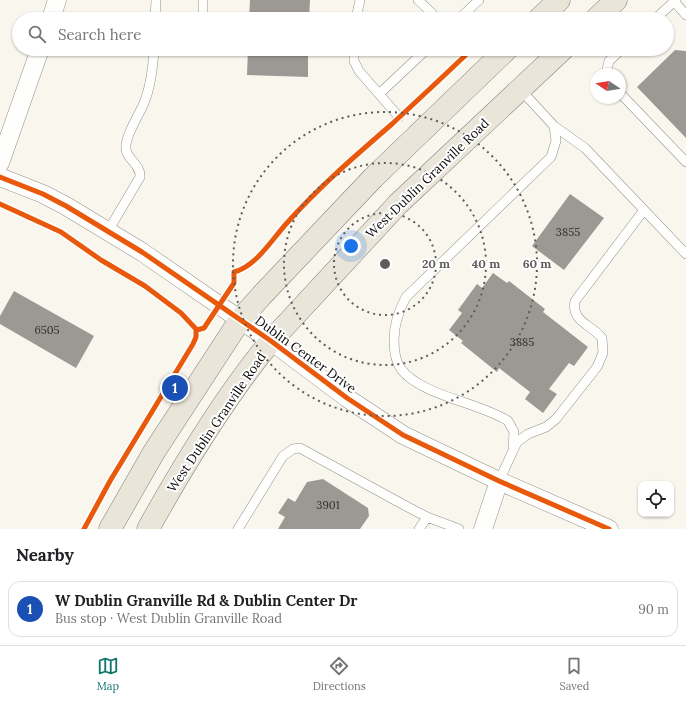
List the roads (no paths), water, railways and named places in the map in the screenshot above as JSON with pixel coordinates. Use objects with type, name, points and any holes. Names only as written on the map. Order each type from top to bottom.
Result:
[{"type":"main road","points":[[546,12],[557,0]]},
{"type":"main road","points":[[603,12],[616,0]]},
{"type":"main road","points":[[110,529],[154,452],[240,320],[272,283],[373,178],[500,56]]},
{"type":"main road","name":"West Dublin Granville Road","points":[[148,529],[215,419],[254,361],[271,341],[398,204],[555,56]]},
{"type":"street","points":[[53,12],[57,0]]},
{"type":"street","points":[[0,163],[38,56]]},
{"type":"street","name":"Dublin Center Drive","points":[[0,177],[43,194],[142,252],[271,341],[347,398],[398,432],[421,445],[499,481],[609,529]]},
{"type":"street","points":[[483,529],[499,481]]},
{"type":"lane","points":[[155,12],[156,0]]},
{"type":"lane","points":[[202,12],[203,0]]},
{"type":"lane","points":[[357,12],[360,0]]},
{"type":"lane","points":[[418,0],[431,12]]},
{"type":"lane","points":[[466,12],[479,0]]},
{"type":"lane","points":[[662,12],[674,1],[686,15]]},
{"type":"lane","points":[[108,231],[140,177],[139,167],[129,157],[125,147],[127,139],[146,97],[153,56]]},
{"type":"lane","points":[[354,56],[356,67],[399,117]]},
{"type":"lane","points":[[379,94],[420,56]]},
{"type":"lane","points":[[607,68],[609,61],[614,56]]},
{"type":"lane","points":[[520,89],[554,126],[585,148],[686,254]]},
{"type":"lane","points":[[626,100],[686,162]]},
{"type":"lane","points":[[514,449],[514,432],[508,421],[424,386],[402,371],[395,356],[394,336],[398,315],[410,293],[551,157],[556,141],[554,126]]},
{"type":"lane","points":[[499,481],[514,449],[522,437],[546,427],[556,419],[600,363],[604,348],[602,338],[576,316],[574,309],[575,301],[644,210]]},
{"type":"lane","points":[[238,529],[283,456],[289,450],[296,448],[307,451],[426,517],[459,529]]},
{"type":"lane","points":[[419,529],[426,517]]},
{"type":"place","name":"W Dublin Granville Rd & Dublin Center Dr","points":[[175,388]]}]
